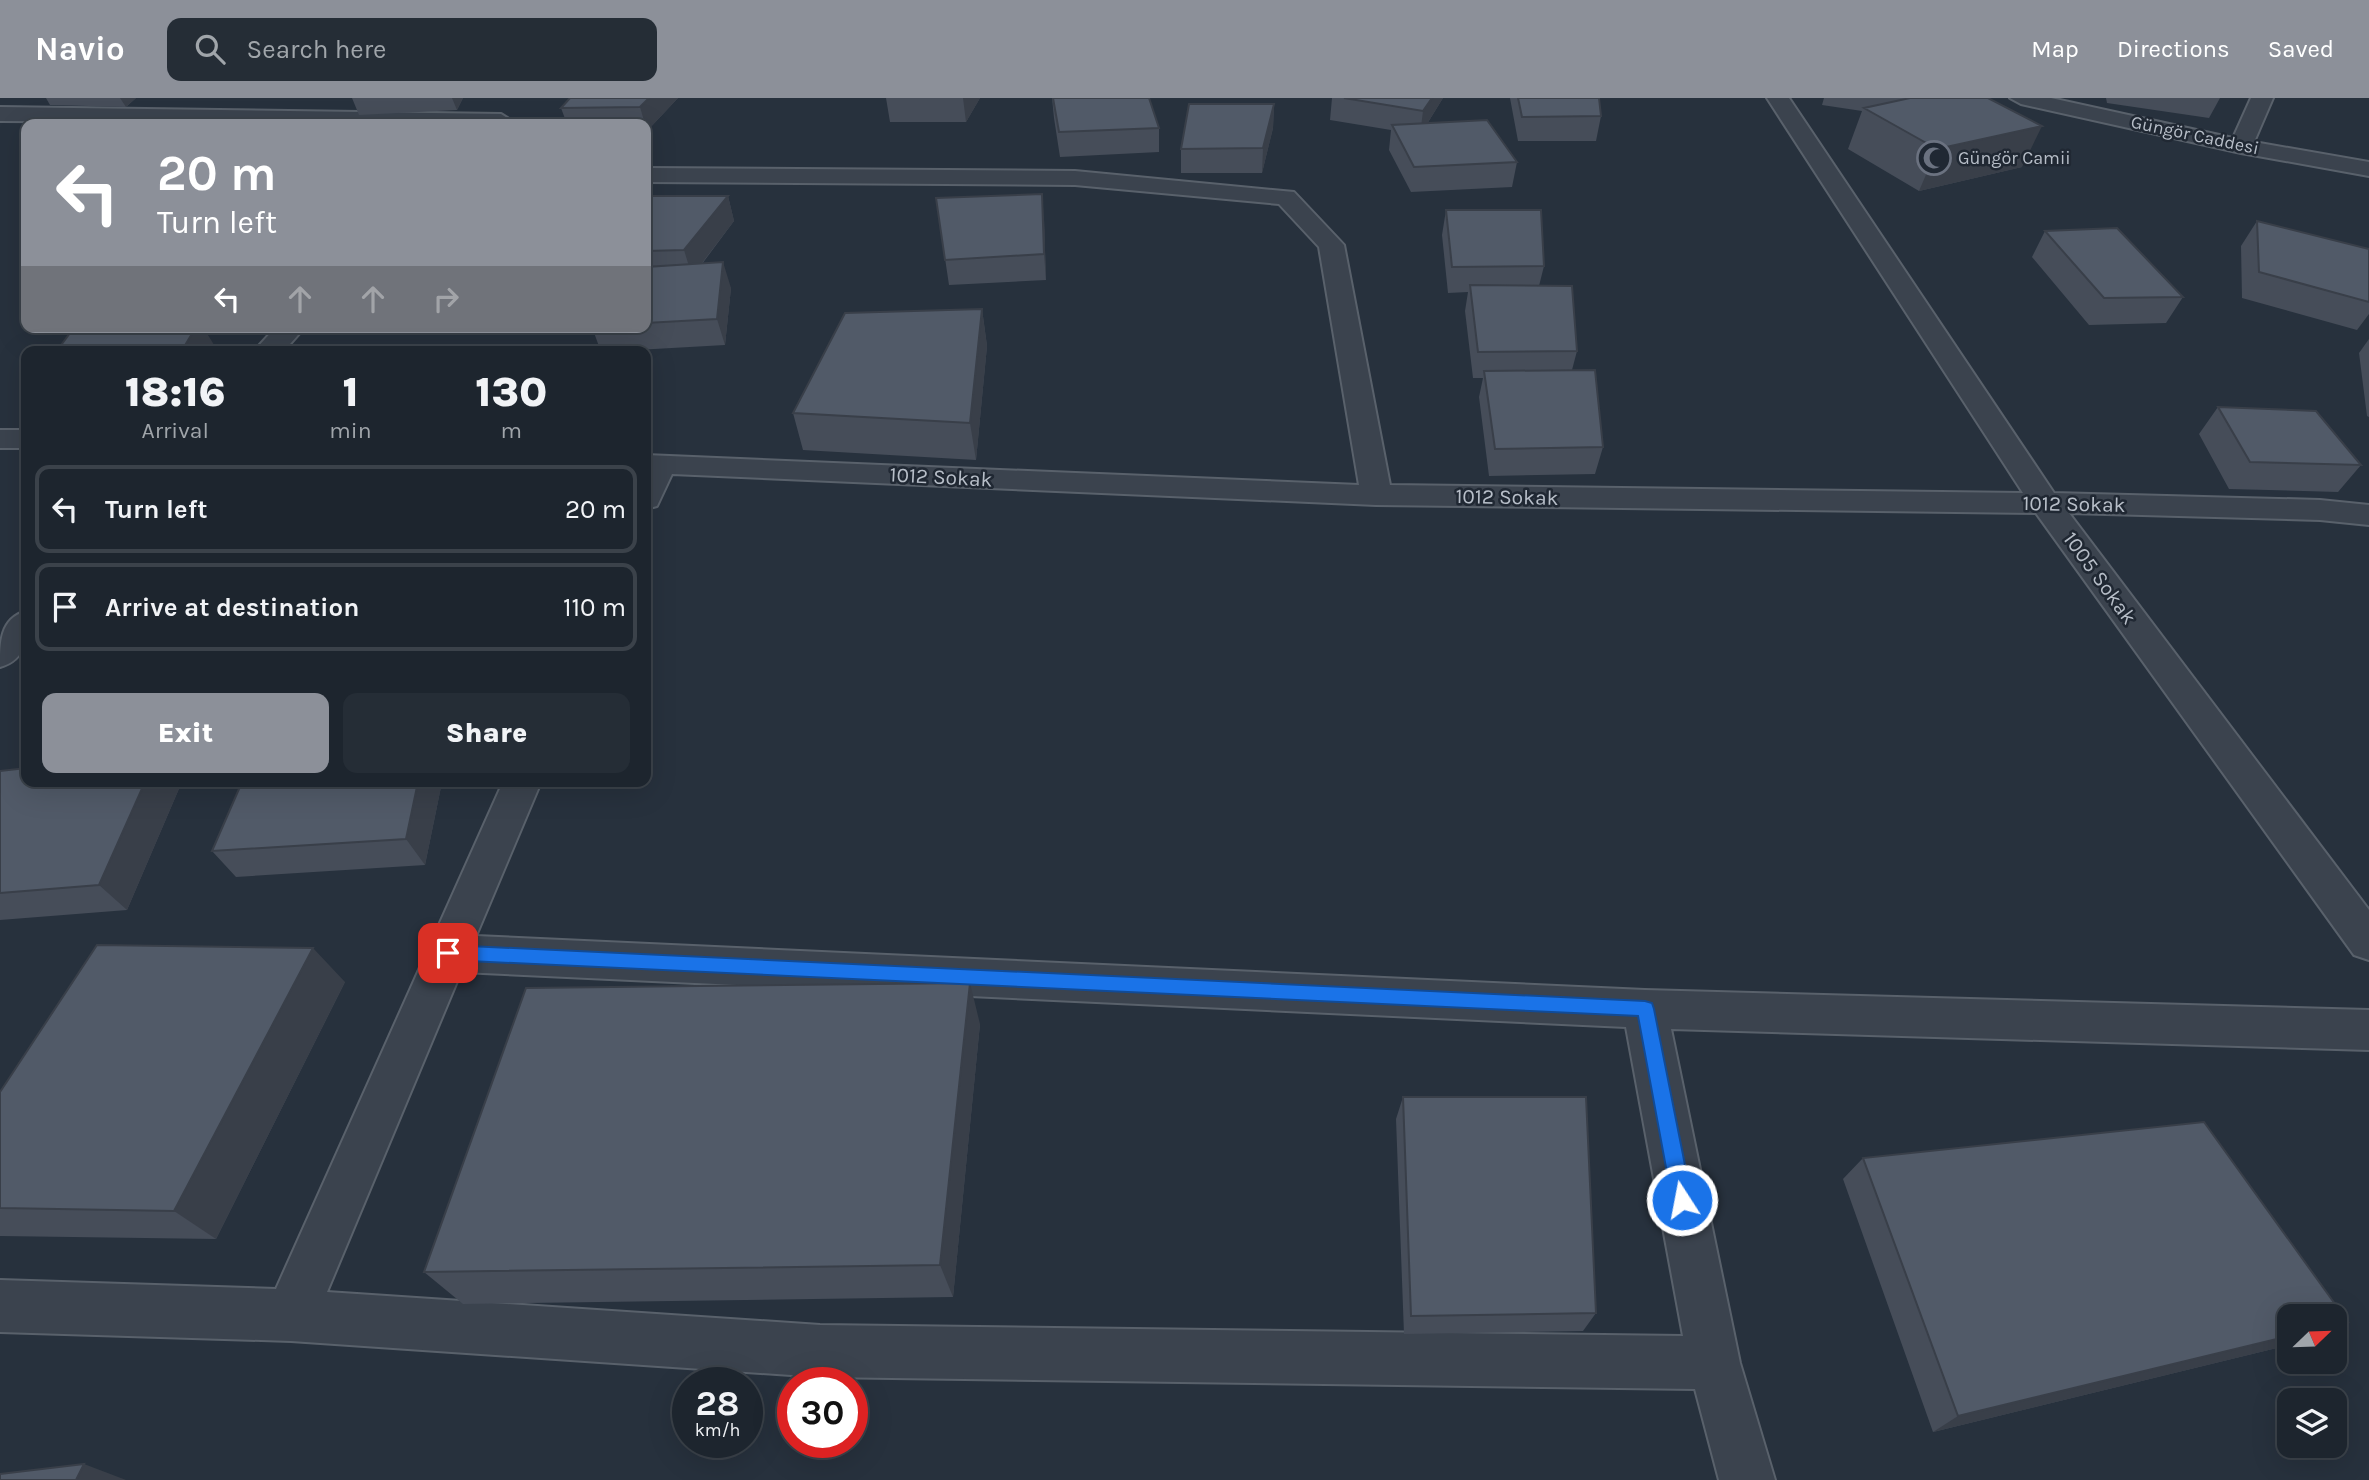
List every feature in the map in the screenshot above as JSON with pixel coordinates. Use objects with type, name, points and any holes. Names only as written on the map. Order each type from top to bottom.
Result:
[{"type":"street","name":"1005 Sokak","points":[[1778,98],[2045,503],[2369,942]]},
{"type":"street","name":"Güngör Caddesi","points":[[2021,98],[2241,146],[2369,169]]},
{"type":"street","points":[[2241,146],[2262,98]]},
{"type":"street","points":[[0,114],[506,117]]},
{"type":"street","points":[[651,175],[1075,178],[1286,197],[1331,245],[1376,495]]},
{"type":"street","points":[[273,346],[286,333]]},
{"type":"street","points":[[0,439],[21,439]]},
{"type":"street","name":"1012 Sokak","points":[[653,464],[1376,495],[2045,503],[2320,509],[2369,515]]},
{"type":"street","points":[[0,655],[21,629]]},
{"type":"street","points":[[291,1315],[520,787]]},
{"type":"street","points":[[448,953],[1645,1009],[2369,1030]]},
{"type":"street","points":[[1645,1009],[1714,1363],[1747,1480]]},
{"type":"street","points":[[0,1306],[291,1315],[820,1350],[1714,1363]]},
{"type":"building","points":[[570,98],[649,98],[640,107],[561,108]]},
{"type":"building","points":[[1053,98],[1149,98],[1159,128],[1059,132]]},
{"type":"building","points":[[1344,98],[1432,98],[1423,111]]},
{"type":"building","points":[[1518,98],[1599,98],[1601,116],[1522,117]]},
{"type":"building","points":[[1910,98],[1988,98],[2042,126],[1937,149],[1864,108]]},
{"type":"building","points":[[1189,104],[1274,104],[1263,148],[1181,149]]},
{"type":"building","points":[[1487,120],[1517,162],[1414,167],[1392,125]]},
{"type":"building","points":[[1042,194],[1044,254],[945,260],[936,198]]},
{"type":"building","points":[[651,196],[728,196],[684,250],[651,251]]},
{"type":"building","points":[[1446,210],[1541,210],[1544,266],[1452,267]]},
{"type":"building","points":[[2257,221],[2369,249],[2369,302],[2259,272]]},
{"type":"building","points":[[2117,228],[2183,297],[2104,298],[2045,231]]},
{"type":"building","points":[[723,262],[717,319],[651,323],[651,267]]},
{"type":"building","points":[[1470,285],[1572,286],[1577,351],[1478,352]]},
{"type":"building","points":[[982,309],[970,423],[793,413],[845,313]]},
{"type":"building","points":[[70,333],[192,333],[185,346],[60,346]]},
{"type":"building","points":[[1595,370],[1603,447],[1495,449],[1484,371]]},
{"type":"building","points":[[2218,407],[2316,411],[2361,465],[2250,462]]},
{"type":"building","points":[[21,769],[21,787],[143,787],[99,885],[0,893],[0,771]]},
{"type":"building","points":[[240,787],[417,787],[406,839],[212,851]]},
{"type":"building","points":[[97,945],[313,948],[174,1211],[0,1208],[0,1092]]},
{"type":"building","points":[[970,983],[940,1265],[424,1272],[526,988]]},
{"type":"building","points":[[1403,1097],[1586,1097],[1596,1313],[1411,1316]]},
{"type":"building","points":[[2204,1122],[2335,1304],[2277,1304],[2277,1339],[1958,1416],[1863,1158]]},
{"type":"building","points":[[84,1464],[76,1480],[0,1480],[0,1474]]},
{"type":"place","name":"Güngör Camii","points":[[1934,158]]},
{"type":"route","points":[[448,953],[1645,1009],[1682,1200]]}]
